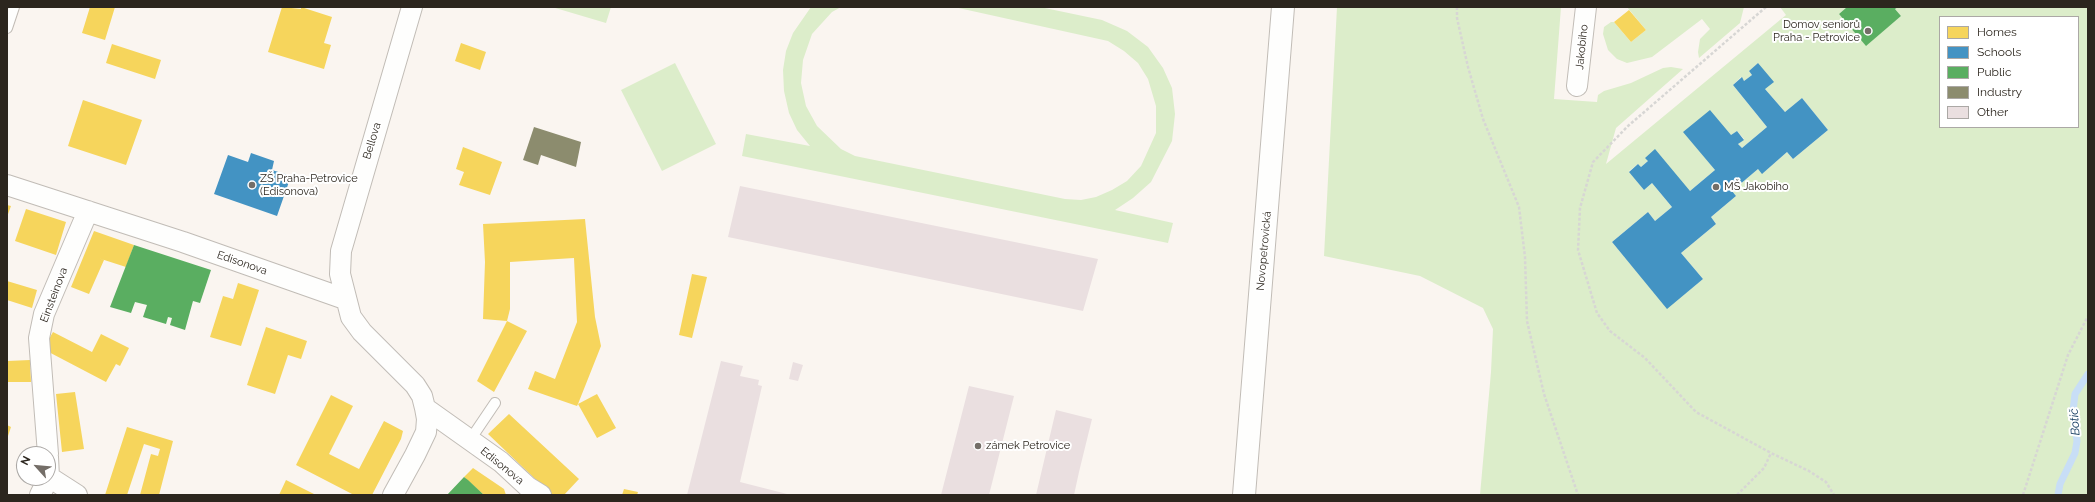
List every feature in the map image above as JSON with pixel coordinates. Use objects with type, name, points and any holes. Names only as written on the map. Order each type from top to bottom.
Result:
[{"type":"main road","name":"Novopetrovická","points":[[1244,495],[1283,7]]},
{"type":"street","name":"Bellova","points":[[345,299],[340,274],[341,251],[412,7]]},
{"type":"street","name":"Jakobiho","points":[[1577,86],[1586,7]]},
{"type":"street","name":"Edisonova","points":[[7,185],[183,242],[345,299]]},
{"type":"street","name":"Einsteinova","points":[[47,446],[38,338],[44,314],[88,211]]},
{"type":"street","points":[[345,299],[354,322],[362,332],[415,385],[422,396],[425,408],[427,419],[426,432],[393,495]]},
{"type":"street","name":"Edisonova","points":[[425,408],[501,462],[528,487],[541,495]]},
{"type":"street","points":[[56,482],[77,495]]},
{"type":"street","name":"Einsteinova","points":[[40,495],[44,486]]},
{"type":"lane","points":[[7,28],[14,7]]},
{"type":"lane","points":[[470,440],[495,402]]},
{"type":"path","points":[[1457,7],[1457,18],[1468,67],[1483,119],[1519,206],[1525,257],[1527,322],[1544,394],[1578,495]]},
{"type":"path","points":[[1766,7],[1628,126],[1593,162],[1580,208],[1578,250],[1597,313],[1610,331],[1645,358],[1696,412],[1771,453],[1809,470],[1826,482],[1834,495]]},
{"type":"path","points":[[2023,495],[2068,355],[2088,316]]},
{"type":"path","points":[[1737,495],[1764,468],[1771,453]]},
{"type":"green space","points":[[552,7],[611,7],[606,23]]},
{"type":"green space","points":[[811,7],[841,7],[832,12],[812,34],[803,60],[801,83],[806,106],[817,126],[841,149],[855,156],[1065,199],[1081,200],[1096,197],[1127,181],[1141,166],[1156,133],[1156,106],[1148,79],[1138,63],[1124,51],[1108,41],[954,7],[1040,7],[1102,20],[1127,31],[1148,47],[1163,68],[1172,88],[1175,114],[1172,141],[1151,182],[1133,198],[1115,210],[1173,223],[1168,243],[742,156],[746,134],[810,146],[797,130],[789,113],[784,91],[783,70],[786,51],[793,33]]},
{"type":"green space","points":[[1337,7],[1561,7],[1554,99],[1597,102],[1598,95],[1604,91],[1631,83],[1663,68],[1671,67],[1683,69],[1616,128],[1606,164],[1786,15],[1780,7],[1847,7],[1839,14],[1866,45],[1901,16],[1895,9],[1898,7],[2088,7],[2088,495],[1480,495],[1491,372],[1493,329],[1483,308],[1420,276],[1324,256]],"holes":[[[1758,63],[1765,89],[1785,112],[1802,98],[1828,130],[1793,159],[1787,152],[1763,173],[1758,169],[1732,191],[1736,196],[1711,217],[1716,224],[1681,253],[1703,279],[1667,308],[1612,242],[1648,212],[1655,221],[1672,207],[1652,183],[1644,190],[1629,171],[1638,164],[1641,167],[1648,161],[1690,191],[1715,170],[1684,132],[1731,135],[1737,131],[1744,139],[1738,144],[1742,148],[1767,127],[1733,85],[1741,77],[1744,81],[1752,75],[1749,71]]]},
{"type":"green space","points":[[1627,7],[1744,7],[1740,23],[1699,58],[1698,52],[1700,39],[1710,29],[1702,19],[1652,57],[1627,63],[1617,59],[1608,50],[1603,34],[1604,27],[1611,22],[1614,22],[1631,42],[1646,30]]},
{"type":"green space","points":[[675,63],[716,144],[662,171],[621,90]]},
{"type":"building: Homes","points":[[90,7],[115,7],[105,40],[82,33]]},
{"type":"building: Homes","points":[[282,7],[301,9],[301,7],[332,17],[324,43],[331,45],[324,69],[268,52]]},
{"type":"building: Homes","points":[[1629,10],[1646,30],[1631,42],[1614,22]]},
{"type":"building: Homes","points":[[461,43],[486,52],[480,70],[455,61]]},
{"type":"building: Homes","points":[[112,44],[161,60],[155,79],[106,63]]},
{"type":"building: Homes","points":[[83,100],[142,120],[126,165],[68,146]]},
{"type":"building: Homes","points":[[463,147],[502,162],[490,195],[459,185],[464,172],[456,169]]},
{"type":"building: Homes","points":[[7,205],[11,206],[7,217]]},
{"type":"building: Homes","points":[[26,209],[66,222],[56,255],[15,241]]},
{"type":"building: Homes","points":[[585,219],[595,317],[601,346],[577,406],[528,389],[535,371],[555,379],[577,322],[574,258],[510,262],[510,309],[507,321],[483,319],[485,262],[483,224]]},
{"type":"building: Homes","points":[[94,231],[134,245],[126,267],[98,258],[104,260],[89,294],[71,287]]},
{"type":"building: Homes","points":[[692,274],[707,277],[692,338],[679,335]]},
{"type":"building: Homes","points":[[7,281],[37,290],[32,308],[7,300]]},
{"type":"building: Homes","points":[[238,283],[259,290],[241,346],[210,337],[223,296],[233,299]]},
{"type":"building: Homes","points":[[507,321],[527,331],[494,392],[477,381]]},
{"type":"building: Homes","points":[[266,327],[307,341],[301,359],[288,355],[275,394],[247,385]]},
{"type":"building: Homes","points":[[53,332],[92,352],[101,334],[129,348],[120,366],[116,364],[106,382],[43,349]]},
{"type":"building: Homes","points":[[30,360],[31,382],[7,382],[7,361]]},
{"type":"building: Homes","points":[[75,392],[84,449],[62,452],[56,394]]},
{"type":"building: Homes","points":[[597,394],[616,428],[597,438],[578,404]]},
{"type":"building: Homes","points":[[331,395],[353,406],[329,454],[359,469],[384,421],[403,431],[401,439],[372,495],[354,495],[296,465]]},
{"type":"building: Homes","points":[[509,414],[579,479],[564,495],[552,495],[488,434]]},
{"type":"building: Homes","points":[[7,425],[11,427],[7,439]]},
{"type":"building: Homes","points":[[127,427],[173,441],[159,495],[140,495],[151,454],[158,456],[160,449],[144,444],[127,495],[105,495]]},
{"type":"building: Homes","points":[[473,468],[504,489],[506,495],[484,495],[464,477]]},
{"type":"building: Homes","points":[[286,480],[316,495],[279,495]]},
{"type":"building: Homes","points":[[624,489],[638,492],[637,495],[622,495]]},
{"type":"building: Schools","name":"MŠ Jakobiho","points":[[1758,63],[1774,82],[1765,89],[1785,112],[1802,98],[1828,130],[1793,159],[1787,152],[1762,174],[1758,169],[1732,191],[1736,196],[1711,217],[1716,224],[1681,253],[1703,279],[1667,309],[1612,242],[1648,212],[1655,221],[1672,207],[1652,183],[1644,190],[1629,172],[1638,164],[1641,167],[1648,161],[1645,158],[1655,149],[1690,191],[1715,170],[1683,132],[1710,110],[1731,135],[1737,131],[1744,140],[1738,144],[1742,148],[1767,127],[1733,85],[1742,77],[1744,81],[1752,75],[1749,71]]},
{"type":"building: Schools","name":"ZŠ Praha-Petrovice (Edisonova)","points":[[251,153],[274,161],[272,170],[291,176],[277,216],[214,194],[228,155],[248,162]]},
{"type":"building: Public","name":"Domov seniorů Praha - Petrovice","points":[[1847,7],[1898,7],[1895,9],[1901,16],[1866,46],[1839,14]]},
{"type":"building: Public","points":[[134,245],[211,270],[200,303],[193,301],[185,330],[170,325],[172,318],[168,317],[166,324],[143,317],[147,305],[135,302],[131,313],[110,307]]},
{"type":"building: Public","points":[[464,477],[468,480],[484,495],[447,495]]},
{"type":"building: Industry","points":[[534,127],[581,142],[576,167],[541,155],[538,165],[523,160]]},
{"type":"building: Other","points":[[740,186],[1098,259],[1083,311],[728,237]]},
{"type":"building: Other","points":[[721,361],[743,366],[740,376],[759,380],[758,385],[762,386],[740,482],[791,495],[687,495]]},
{"type":"building: Other","points":[[793,362],[803,365],[798,381],[789,379]]},
{"type":"building: Other","name":"zámek Petrovice","points":[[969,386],[1014,396],[989,495],[941,495]]},
{"type":"building: Other","points":[[1056,410],[1092,419],[1074,495],[1036,495]]},
{"type":"waterway","name":"Botič","points":[[2058,495],[2060,484],[2075,453],[2077,441],[2073,411],[2075,394],[2088,374]]},
{"type":"place","name":"Domov seniorů Praha - Petrovice","points":[[1868,31]]},
{"type":"place","name":"ZŠ Praha-Petrovice (Edisonova)","points":[[252,185]]},
{"type":"place","name":"MŠ Jakobiho","points":[[1716,187]]},
{"type":"place","name":"zámek Petrovice","points":[[978,446]]}]
